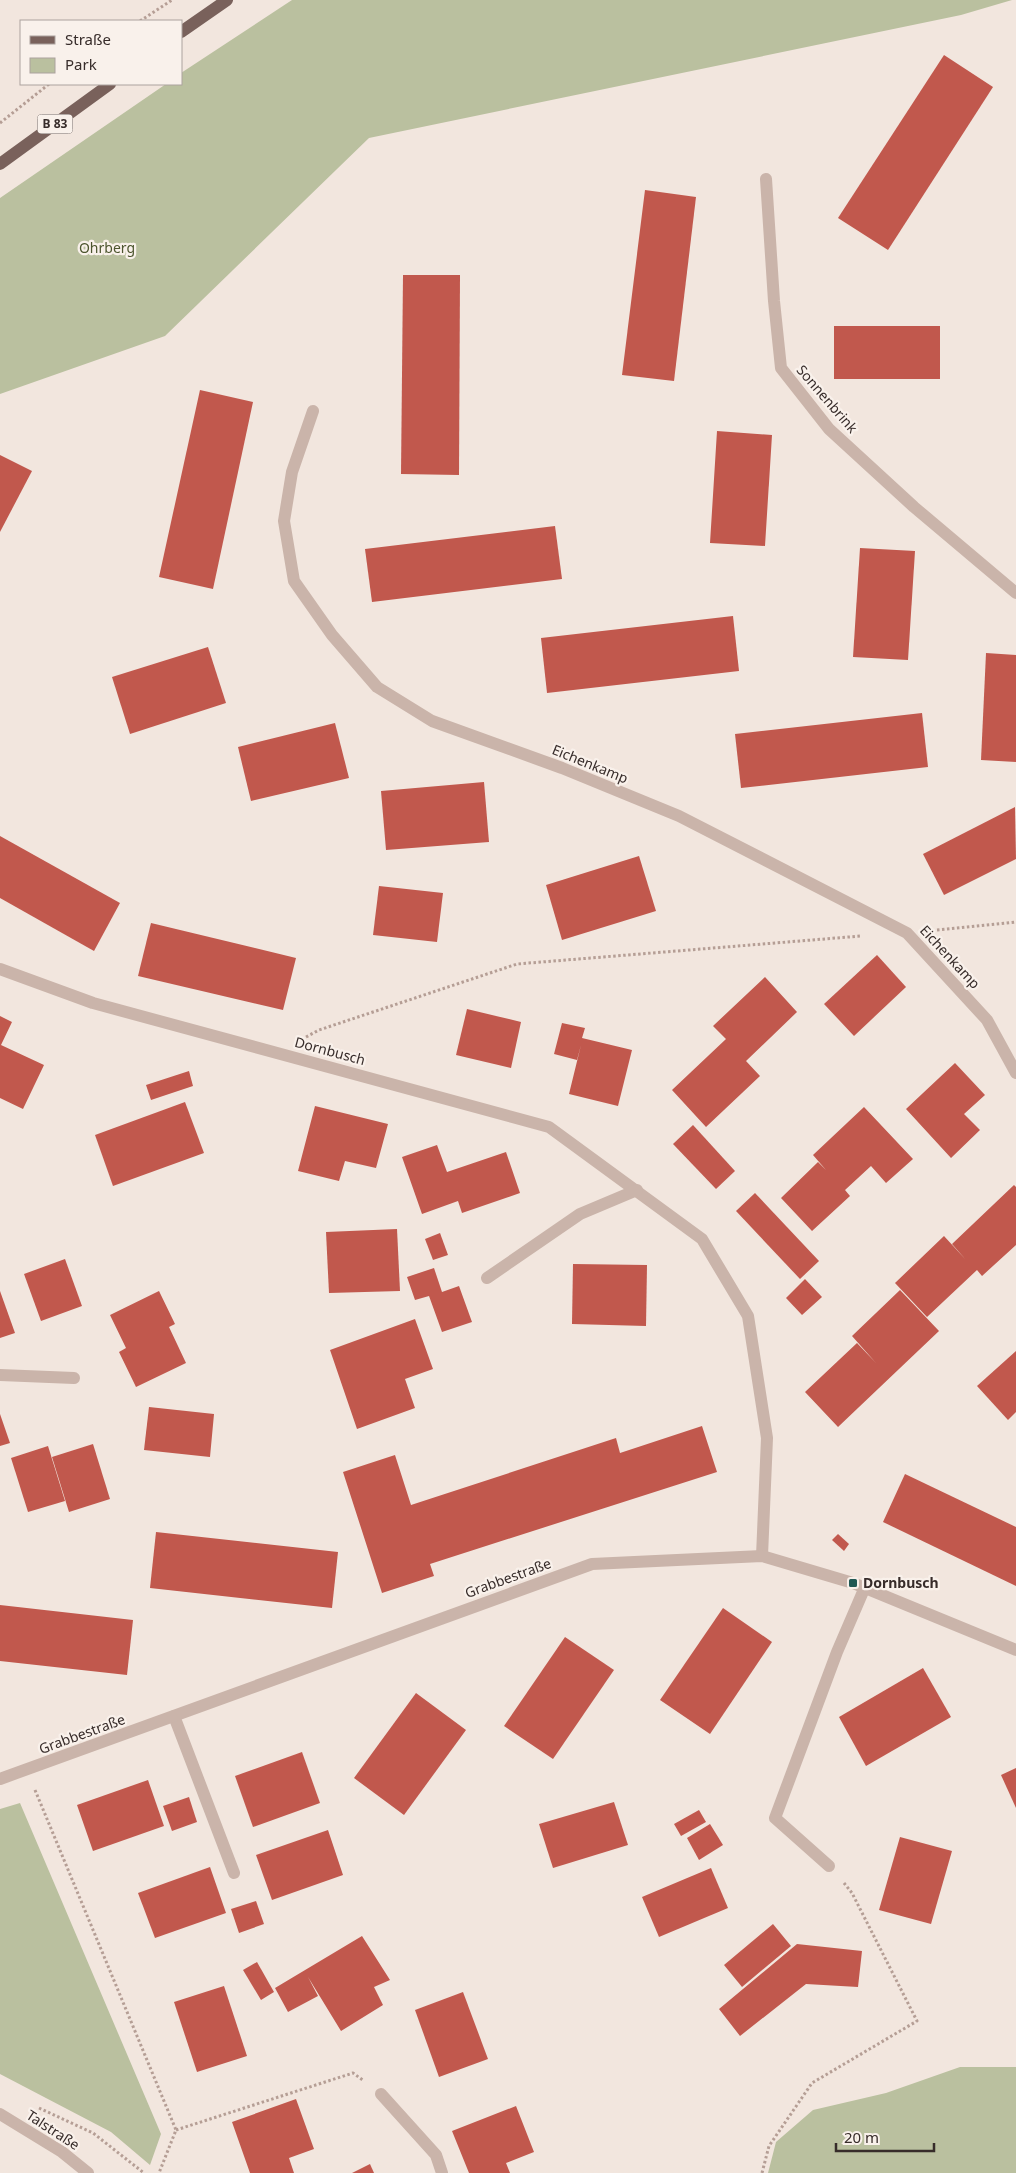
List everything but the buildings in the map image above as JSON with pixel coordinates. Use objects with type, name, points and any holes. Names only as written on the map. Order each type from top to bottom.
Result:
[{"type":"main road","points":[[182,31],[227,0]]},
{"type":"main road","name":"B 83","points":[[0,164],[109,85]]},
{"type":"street","name":"Sonnenbrink","points":[[766,179],[774,301],[781,368],[829,429],[914,507],[1016,593]]},
{"type":"street","name":"Eichenkamp","points":[[313,412],[292,472],[284,520],[294,581],[332,635],[377,688],[432,721],[562,768],[679,816],[907,933],[987,1020],[1016,1073]]},
{"type":"street","name":"Dornbusch","points":[[0,969],[94,1003],[549,1127],[702,1239],[748,1316],[767,1438],[762,1556]]},
{"type":"street","points":[[487,1278],[580,1214],[637,1190]]},
{"type":"street","points":[[0,1375],[74,1378]]},
{"type":"street","name":"Grabbestraße","points":[[0,1779],[592,1564],[762,1556],[865,1587],[1016,1650]]},
{"type":"street","points":[[829,1866],[775,1818],[836,1652],[865,1587]]},
{"type":"street","points":[[174,1716],[234,1873]]},
{"type":"street","points":[[381,2094],[436,2155],[442,2173]]},
{"type":"street","name":"Talstraße","points":[[0,2114],[62,2152],[88,2173]]},
{"type":"path","points":[[142,20],[172,0]]},
{"type":"path","points":[[0,123],[47,85]]},
{"type":"path","points":[[907,933],[1016,922]]},
{"type":"path","points":[[276,1052],[319,1030],[517,964],[868,936]]},
{"type":"path","points":[[27,1770],[176,2130],[159,2173]]},
{"type":"path","points":[[762,2173],[769,2146],[812,2083],[917,2021],[852,1894],[829,1866]]},
{"type":"path","points":[[176,2130],[353,2073],[381,2094]]},
{"type":"path","points":[[32,2104],[92,2133],[144,2173]]},
{"type":"green space","name":"Ohrberg","points":[[292,0],[1012,0],[961,15],[369,138],[165,336],[0,394],[0,198],[165,85],[182,85],[182,72]]},
{"type":"green space","points":[[20,1803],[161,2134],[150,2165],[111,2132],[0,2074],[0,1809]]},
{"type":"green space","points":[[960,2067],[1016,2067],[1016,2173],[768,2173],[776,2142],[813,2110],[886,2093]]},
{"type":"place","name":"Dornbusch","points":[[853,1583]]}]
